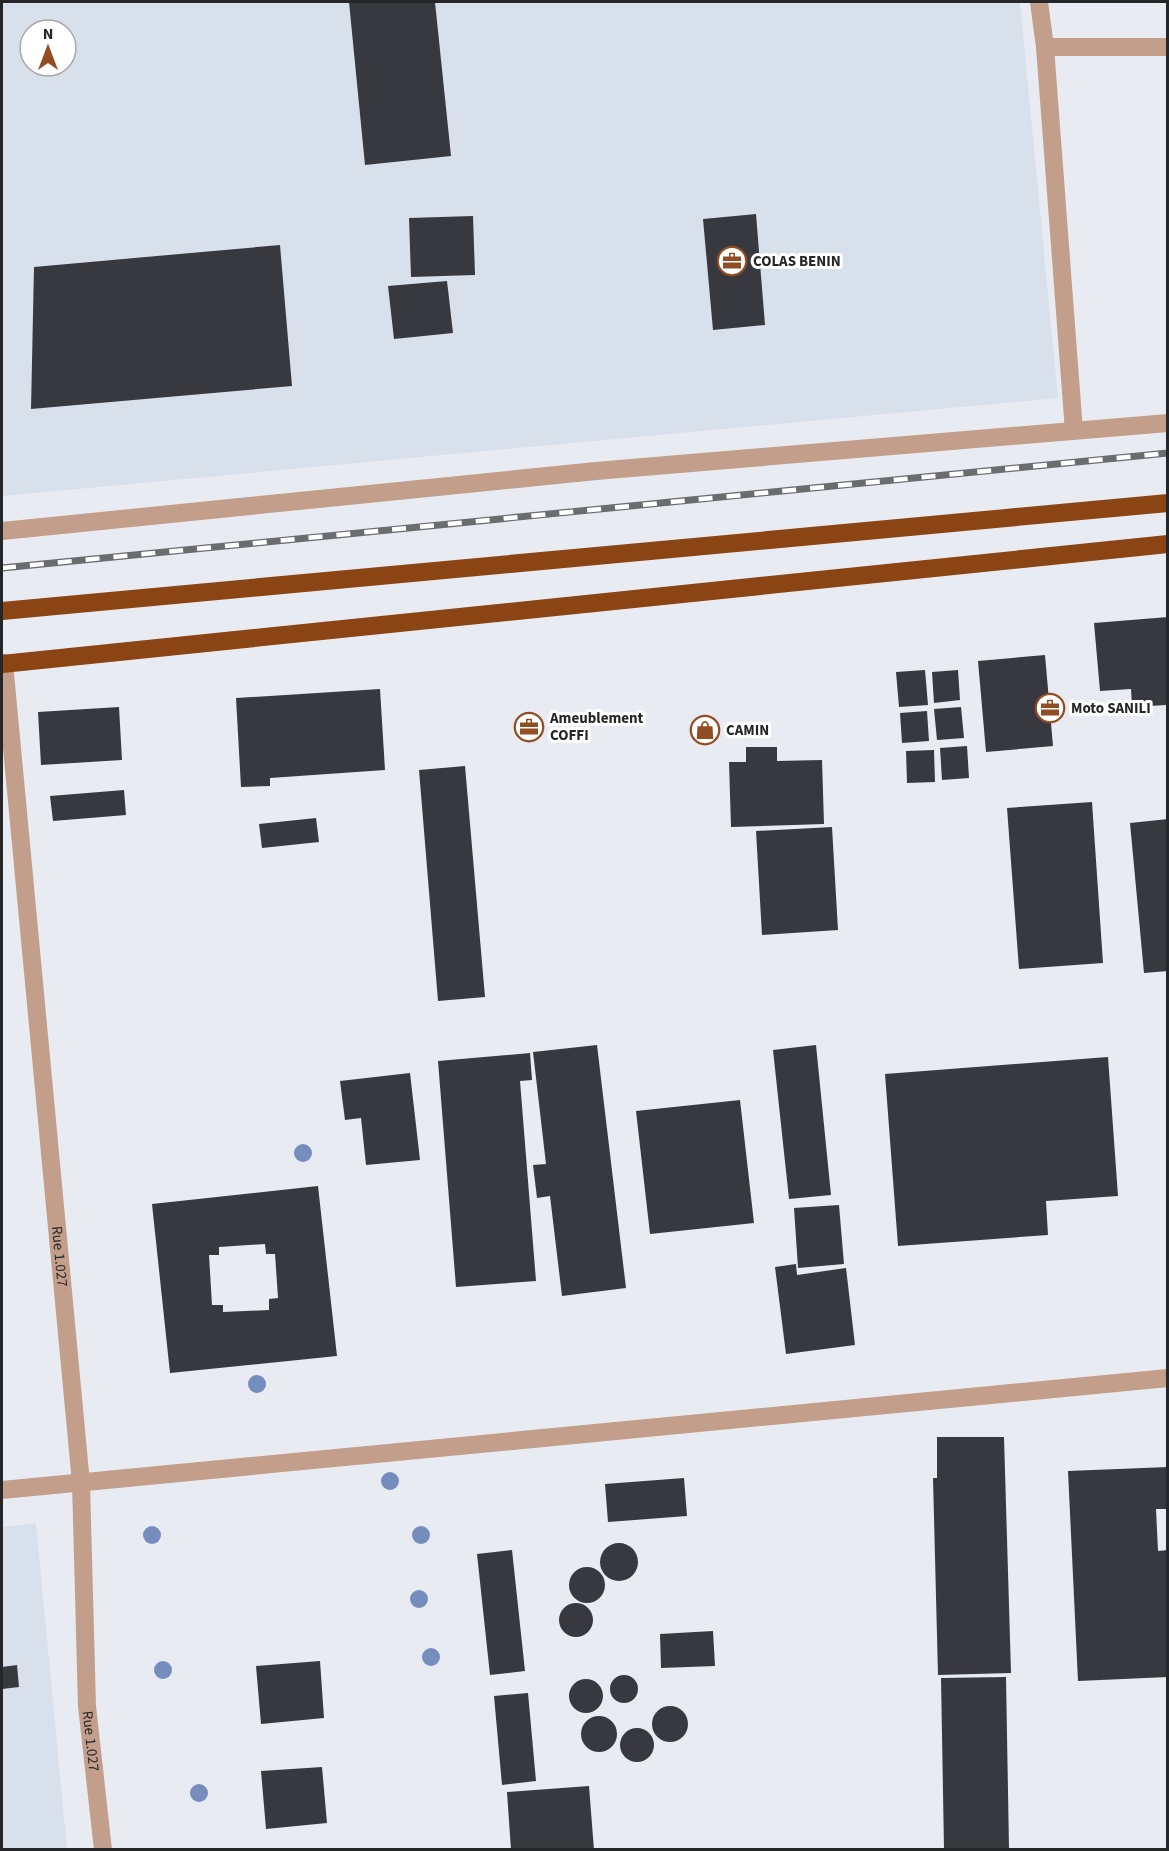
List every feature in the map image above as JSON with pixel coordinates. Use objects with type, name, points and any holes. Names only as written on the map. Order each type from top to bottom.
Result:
[{"type":"highway","points":[[2,612],[1167,503]]},
{"type":"highway","points":[[3,664],[1167,544]]},
{"type":"street","points":[[1039,2],[1045,47],[1074,431]]},
{"type":"street","points":[[1045,47],[1167,47]]},
{"type":"street","points":[[2,531],[596,471],[1167,423]]},
{"type":"street","name":"Rue 1.027","points":[[3,664],[81,1483],[87,1706],[103,1850]]},
{"type":"street","points":[[2,1490],[1167,1378]]},
{"type":"shaded area","points":[[2,2],[1020,2],[1058,398],[2,496]]},
{"type":"shaded area","points":[[36,1523],[67,1849],[2,1850],[2,1527]]},
{"type":"building","points":[[349,2],[435,2],[451,156],[365,165]]},
{"type":"building","points":[[756,214],[765,325],[713,330],[703,219]]},
{"type":"building","points":[[473,216],[475,275],[411,277],[409,218]]},
{"type":"building","points":[[280,245],[292,386],[31,409],[34,267]]},
{"type":"building","points":[[447,281],[453,333],[394,339],[388,286]]},
{"type":"building","points":[[1168,617],[1166,705],[1132,707],[1131,689],[1100,691],[1094,623]]},
{"type":"building","points":[[1045,655],[1053,746],[986,752],[978,661]]},
{"type":"building","points":[[925,670],[928,705],[899,707],[896,672]]},
{"type":"building","points":[[958,670],[960,700],[934,703],[932,672]]},
{"type":"building","points":[[380,689],[385,770],[270,778],[270,786],[241,787],[236,698]]},
{"type":"building","points":[[119,707],[122,760],[41,765],[38,712]]},
{"type":"building","points":[[961,707],[964,738],[937,740],[934,709]]},
{"type":"building","points":[[927,711],[929,741],[902,743],[900,713]]},
{"type":"building","points":[[967,746],[969,778],[942,780],[940,748]]},
{"type":"building","points":[[746,747],[777,747],[777,761],[822,760],[824,824],[731,827],[729,762],[746,762]]},
{"type":"building","points":[[934,750],[935,782],[907,783],[906,751]]},
{"type":"building","points":[[465,766],[485,997],[438,1001],[419,770]]},
{"type":"building","points":[[124,790],[126,815],[53,821],[50,796]]},
{"type":"building","points":[[1092,802],[1103,963],[1019,969],[1007,808]]},
{"type":"building","points":[[316,818],[319,842],[262,848],[259,824]]},
{"type":"building","points":[[1168,819],[1168,971],[1144,973],[1130,823]]},
{"type":"building","points":[[832,827],[838,930],[762,935],[756,831]]},
{"type":"building","points":[[597,1045],[626,1288],[562,1296],[550,1196],[537,1198],[533,1165],[546,1164],[533,1052]]},
{"type":"building","points":[[816,1045],[831,1195],[789,1199],[773,1050]]},
{"type":"building","points":[[530,1053],[532,1080],[520,1081],[536,1281],[456,1287],[438,1061]]},
{"type":"building","points":[[1108,1057],[1118,1196],[1046,1201],[1048,1235],[898,1246],[885,1074]]},
{"type":"building","points":[[410,1073],[420,1160],[366,1165],[361,1118],[345,1120],[340,1081]]},
{"type":"building","points":[[740,1100],[754,1223],[650,1234],[636,1111]]},
{"type":"building","points":[[318,1186],[337,1356],[170,1373],[152,1204]],"holes":[[[265,1244],[266,1254],[275,1254],[278,1298],[269,1299],[269,1310],[223,1312],[223,1305],[212,1305],[209,1255],[219,1255],[219,1247]]]},
{"type":"building","points":[[839,1205],[844,1264],[798,1268],[794,1208]]},
{"type":"building","points":[[796,1264],[797,1275],[846,1268],[855,1345],[786,1354],[775,1267]]},
{"type":"building","points":[[937,1437],[1004,1437],[1011,1673],[938,1675],[933,1478],[937,1478]]},
{"type":"building","points":[[1168,1467],[1168,1509],[1156,1509],[1158,1551],[1168,1550],[1168,1677],[1078,1681],[1068,1471]]},
{"type":"building","points":[[684,1478],[687,1516],[608,1522],[605,1484]]},
{"type":"building","points":[[619,1543],[632,1549],[638,1562],[632,1575],[619,1581],[606,1575],[600,1562],[606,1549]]},
{"type":"building","points":[[512,1550],[525,1671],[490,1675],[477,1554]]},
{"type":"building","points":[[587,1567],[600,1572],[605,1585],[600,1598],[587,1603],[574,1598],[569,1585],[574,1572]]},
{"type":"building","points":[[576,1603],[588,1608],[593,1620],[588,1632],[576,1637],[564,1632],[559,1620],[564,1608]]},
{"type":"building","points":[[713,1631],[715,1666],[661,1668],[660,1634]]},
{"type":"building","points":[[320,1661],[324,1718],[261,1724],[256,1666]]},
{"type":"building","points":[[17,1665],[19,1687],[2,1689],[2,1667]]},
{"type":"building","points":[[624,1675],[634,1679],[638,1689],[634,1699],[624,1703],[614,1699],[610,1689],[614,1679]]},
{"type":"building","points":[[1006,1677],[1009,1848],[944,1849],[941,1678]]},
{"type":"building","points":[[586,1679],[598,1684],[603,1696],[598,1708],[586,1713],[574,1708],[569,1696],[574,1684]]},
{"type":"building","points":[[528,1693],[536,1781],[502,1785],[494,1696]]},
{"type":"building","points":[[670,1706],[682,1712],[688,1724],[682,1736],[670,1742],[658,1736],[652,1724],[658,1712]]},
{"type":"building","points":[[599,1716],[612,1721],[617,1734],[612,1747],[599,1752],[586,1747],[581,1734],[586,1721]]},
{"type":"building","points":[[637,1728],[649,1733],[654,1745],[649,1757],[637,1762],[625,1757],[620,1745],[625,1733]]},
{"type":"building","points":[[322,1767],[327,1823],[266,1829],[261,1771]]},
{"type":"building","points":[[589,1786],[594,1850],[511,1850],[507,1792]]},
{"type":"railway","points":[[2,568],[1168,453]]},
{"type":"place","name":"COLAS BENIN","points":[[732,261]]},
{"type":"place","name":"Moto SANILI","points":[[1050,708]]},
{"type":"place","name":"Ameublement COFFI","points":[[529,727]]},
{"type":"place","name":"CAMIN","points":[[705,730]]}]
